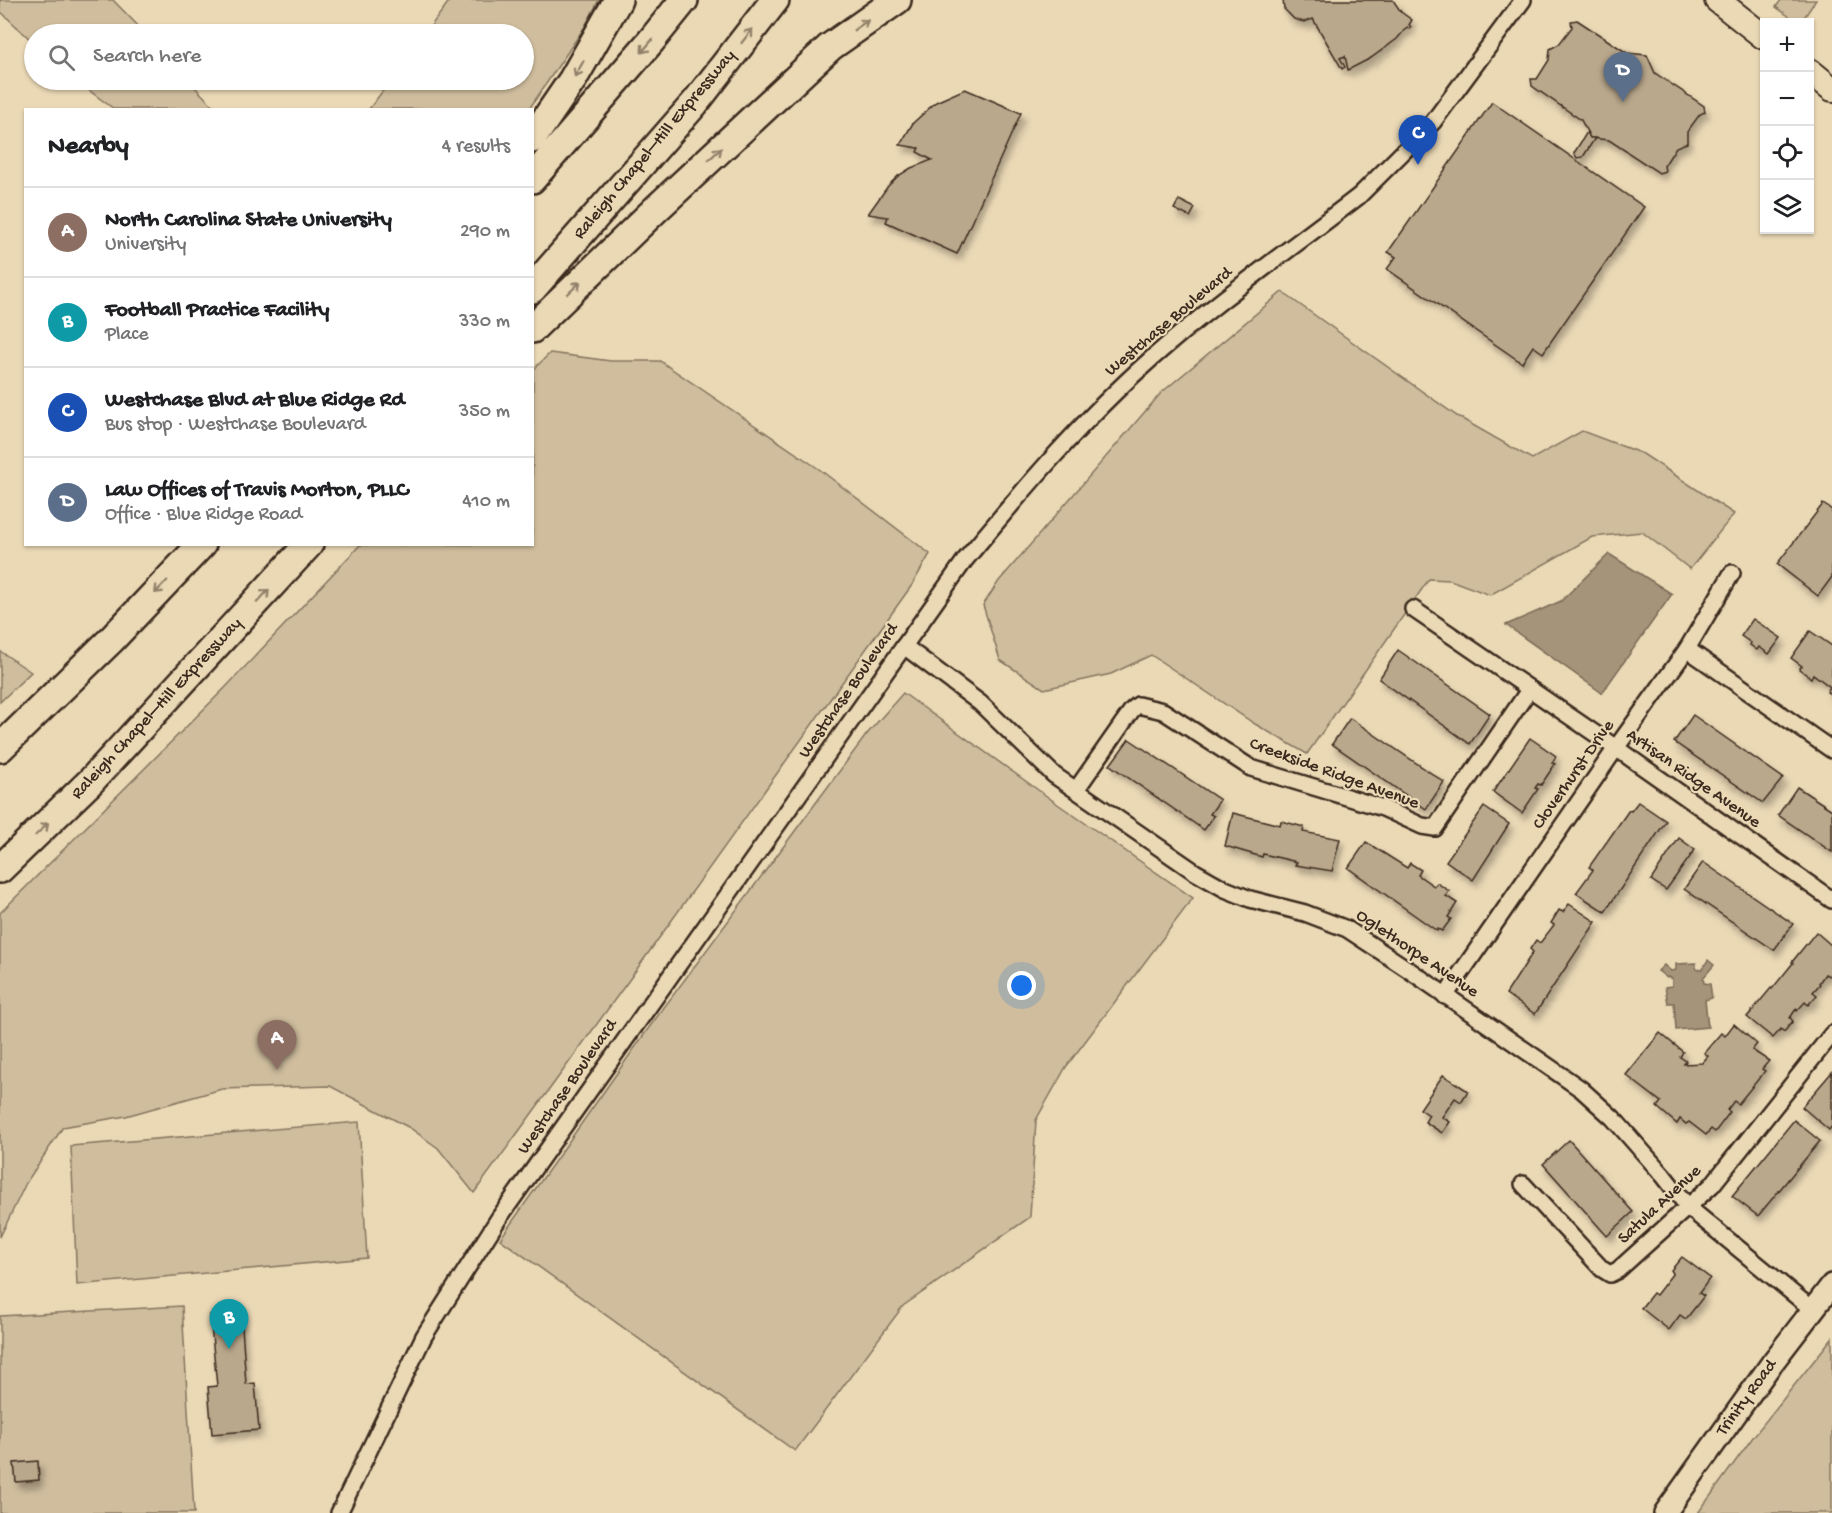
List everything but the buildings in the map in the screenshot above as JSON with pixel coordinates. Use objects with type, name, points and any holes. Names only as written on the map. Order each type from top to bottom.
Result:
[{"type":"highway","points":[[534,136],[573,79],[618,0]]},
{"type":"highway","points":[[534,177],[684,0]]},
{"type":"highway","name":"Raleigh Chapel–Hill Expressway","points":[[534,287],[695,103],[775,0]]},
{"type":"highway","points":[[534,327],[655,210],[830,47],[897,0]]},
{"type":"highway","points":[[0,748],[112,639],[200,546]]},
{"type":"highway","name":"Raleigh Chapel–Hill Expressway","points":[[0,869],[91,782],[309,546]]},
{"type":"main road","points":[[1717,0],[1760,34]]},
{"type":"main road","points":[[1810,72],[1832,89]]},
{"type":"main road","name":"Trinity Road","points":[[1665,1513],[1772,1363],[1832,1285]]},
{"type":"street","name":"Westchase Boulevard","points":[[339,1513],[424,1336],[499,1218],[965,560],[1018,496],[1086,421],[1151,359],[1252,277],[1359,196],[1432,123],[1523,0]]},
{"type":"street","name":"Cloverhurst Drive","points":[[1445,996],[1616,748],[1688,649],[1731,573]]},
{"type":"street","name":"Artisan Ridge Avenue","points":[[1413,609],[1832,900]]},
{"type":"street","name":"Oglethorpe Avenue","points":[[904,646],[980,703],[1054,775],[1195,872],[1225,889],[1257,901],[1305,913],[1347,929],[1581,1089],[1598,1104],[1663,1175],[1688,1207],[1813,1310]]},
{"type":"street","points":[[1688,649],[1832,750]]},
{"type":"street","name":"Creekside Ridge Avenue","points":[[1076,790],[1132,710],[1138,705],[1146,705],[1163,711],[1251,768],[1383,808],[1428,828],[1435,828],[1529,690]]},
{"type":"street","name":"Satula Avenue","points":[[1523,1184],[1592,1259],[1610,1274],[1618,1270],[1712,1185],[1832,1034]]},
{"type":"shaded area","points":[[0,0],[113,0],[136,24],[24,24],[24,34],[0,11]]},
{"type":"shaded area","points":[[450,0],[599,0],[584,28],[530,108],[370,108],[383,90],[534,90],[534,24],[432,24]]},
{"type":"shaded area","points":[[1781,0],[1816,0],[1804,18],[1791,18],[1776,7]]},
{"type":"shaded area","points":[[88,90],[198,90],[215,108],[113,108]]},
{"type":"shaded area","points":[[1282,292],[1457,416],[1532,459],[1582,431],[1643,454],[1734,514],[1690,569],[1642,532],[1592,537],[1490,595],[1450,580],[1429,579],[1307,754],[1255,724],[1151,655],[1111,674],[1044,689],[1000,660],[983,605],[999,581],[1161,393]]},
{"type":"shaded area","points":[[550,353],[611,361],[660,361],[819,469],[930,554],[912,585],[474,1193],[438,1148],[410,1128],[330,1086],[222,1089],[126,1116],[63,1127],[26,1183],[0,1237],[0,913],[225,688],[359,546],[534,546],[534,369]]},
{"type":"shaded area","points":[[1609,554],[1672,594],[1602,693],[1506,625],[1561,601]]},
{"type":"shaded area","points":[[0,651],[31,672],[0,702]]},
{"type":"shaded area","points":[[903,693],[1193,898],[1066,1067],[1036,1120],[1030,1217],[903,1306],[795,1451],[500,1239],[648,1029],[867,734]]},
{"type":"shaded area","points":[[1708,960],[1714,965],[1703,978],[1704,983],[1710,984],[1712,998],[1705,1000],[1708,1027],[1676,1030],[1674,1003],[1668,1003],[1665,987],[1672,986],[1672,979],[1658,971],[1664,965],[1671,971],[1676,970],[1676,964],[1696,963],[1696,969],[1702,969]]},
{"type":"shaded area","points":[[359,1122],[367,1258],[77,1285],[71,1146]]},
{"type":"shaded area","points":[[182,1306],[194,1513],[0,1513],[0,1316]]},
{"type":"shaded area","points":[[1832,1338],[1832,1513],[1698,1513],[1753,1437]]},
{"type":"place","name":"Law Offices of Travis Morton, PLLC","points":[[1623,102]]},
{"type":"place","name":"Westchase Blvd at Blue Ridge Rd","points":[[1418,165]]},
{"type":"place","name":"North Carolina State University","points":[[277,1070]]},
{"type":"place","name":"Football Practice Facility","points":[[229,1349]]}]
